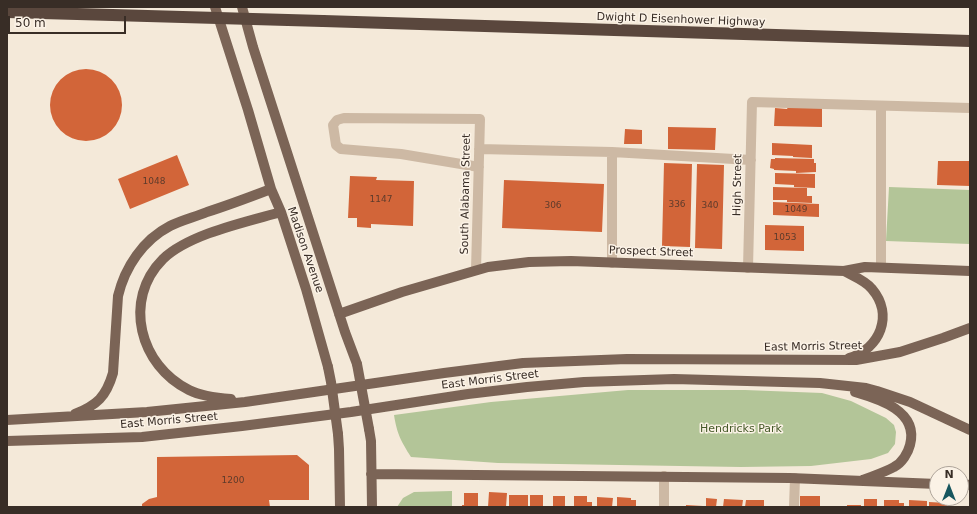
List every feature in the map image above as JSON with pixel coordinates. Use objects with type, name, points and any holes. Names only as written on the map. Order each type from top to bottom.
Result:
[{"type":"highway","name":"Dwight D Eisenhower Highway","points":[[7,12],[970,41]]},
{"type":"main road","name":"Madison Avenue","points":[[215,7],[248,110],[271,189],[281,212],[312,308],[328,367],[338,434],[340,507]]},
{"type":"main road","name":"Madison Avenue","points":[[242,7],[253,47],[339,314],[357,364],[371,441],[372,507]]},
{"type":"main road","points":[[66,418],[90,408],[106,391],[113,373],[120,290],[126,272],[138,252],[150,240],[170,227],[271,189]]},
{"type":"main road","points":[[259,400],[226,399],[204,395],[190,390],[172,378],[157,362],[146,343],[141,330],[141,306],[144,292],[153,271],[163,259],[182,245],[232,226],[281,212]]},
{"type":"main road","name":"Prospect Street","points":[[339,314],[402,292],[476,270],[510,264],[542,261],[844,271],[866,267],[970,271]]},
{"type":"main road","points":[[840,361],[852,358],[873,344],[881,332],[883,319],[883,312],[879,299],[872,288],[844,271]]},
{"type":"main road","name":"East Morris Street","points":[[7,420],[66,418],[147,412],[259,400],[523,363],[627,359],[856,360],[900,352],[970,328]]},
{"type":"main road","name":"East Morris Street","points":[[7,441],[142,438],[335,414],[468,394],[561,383],[674,378],[820,383],[866,388],[883,392],[910,402],[970,430]]},
{"type":"main road","points":[[820,383],[875,398],[900,411],[911,428],[910,447],[904,458],[895,466],[860,481]]},
{"type":"main road","points":[[371,474],[795,478],[929,484]]},
{"type":"street","name":"High Street","points":[[748,268],[752,102],[881,106]]},
{"type":"street","points":[[881,267],[881,106],[970,108]]},
{"type":"street","name":"South Alabama Street","points":[[476,270],[479,167],[480,119],[344,118],[337,120],[333,125],[336,145],[342,149],[401,154],[479,167]]},
{"type":"street","points":[[479,149],[612,152],[751,160]]},
{"type":"street","points":[[612,152],[612,263]]},
{"type":"street","points":[[664,476],[664,507]]},
{"type":"street","points":[[794,507],[795,478]]},
{"type":"green space","points":[[889,187],[970,190],[970,244],[886,241]]},
{"type":"green space","name":"Hendricks Park","points":[[628,390],[745,390],[822,393],[851,401],[886,418],[894,425],[896,432],[895,444],[888,453],[871,459],[811,466],[741,467],[498,463],[411,457],[400,437],[394,415],[491,402]]},
{"type":"green space","points":[[452,491],[452,507],[397,507],[403,498],[414,492]]},
{"type":"building","points":[[86,69],[106,75],[116,85],[122,105],[116,125],[106,135],[86,141],[66,135],[56,125],[50,105],[56,85],[66,75]]},
{"type":"building","points":[[788,107],[822,107],[822,127],[774,126],[775,108],[787,109]]},
{"type":"building","points":[[668,127],[716,128],[715,150],[668,149]]},
{"type":"building","points":[[625,129],[642,130],[642,144],[624,144]]},
{"type":"building","points":[[772,143],[812,145],[812,158],[772,155]]},
{"type":"building","points":[[177,155],[189,185],[130,209],[118,179]]},
{"type":"building","points":[[771,159],[814,159],[814,163],[816,163],[816,172],[796,173],[796,171],[774,170],[770,168]]},
{"type":"building","points":[[938,161],[970,161],[970,186],[937,185]]},
{"type":"building","points":[[664,163],[692,164],[690,247],[662,246]]},
{"type":"building","points":[[697,164],[724,165],[722,249],[695,248]]},
{"type":"building","points":[[775,173],[815,174],[815,188],[775,184]]},
{"type":"building","points":[[350,176],[377,177],[376,180],[414,181],[413,226],[371,224],[371,228],[357,227],[357,218],[348,218]]},
{"type":"building","points":[[504,180],[604,184],[602,232],[502,228]]},
{"type":"building","points":[[773,187],[807,188],[807,196],[812,196],[812,203],[773,200]]},
{"type":"building","points":[[773,202],[819,204],[819,217],[773,215]]},
{"type":"building","points":[[765,225],[804,226],[804,251],[765,250]]},
{"type":"building","points":[[297,455],[309,465],[309,500],[269,500],[270,507],[142,507],[142,504],[149,499],[157,497],[157,457]]},
{"type":"building","points":[[489,492],[507,493],[506,507],[488,507]]},
{"type":"building","points":[[464,493],[478,493],[478,506],[482,507],[462,507],[462,505],[464,505]]},
{"type":"building","points":[[509,495],[528,495],[528,507],[509,507]]},
{"type":"building","points":[[530,495],[543,495],[543,507],[530,507]]},
{"type":"building","points":[[553,496],[565,496],[565,507],[553,507]]},
{"type":"building","points":[[574,496],[587,496],[587,502],[592,502],[592,507],[574,507]]},
{"type":"building","points":[[800,496],[820,496],[820,507],[800,507]]},
{"type":"building","points":[[597,497],[613,498],[612,507],[597,507]]},
{"type":"building","points":[[617,497],[636,500],[636,507],[617,507]]},
{"type":"building","points":[[706,498],[717,499],[716,507],[706,507]]},
{"type":"building","points":[[724,499],[743,500],[742,507],[723,507]]},
{"type":"building","points":[[864,499],[877,499],[877,507],[864,507]]},
{"type":"building","points":[[746,500],[764,500],[764,507],[745,507]]},
{"type":"building","points":[[884,500],[899,500],[899,503],[904,503],[904,507],[884,507]]},
{"type":"building","points":[[909,500],[927,501],[927,507],[909,507]]},
{"type":"building","points":[[686,505],[703,506],[703,507],[686,507]]},
{"type":"building","points":[[847,505],[861,505],[861,507],[847,507]]},
{"type":"building","points":[[929,506],[947,506],[947,507]]}]
